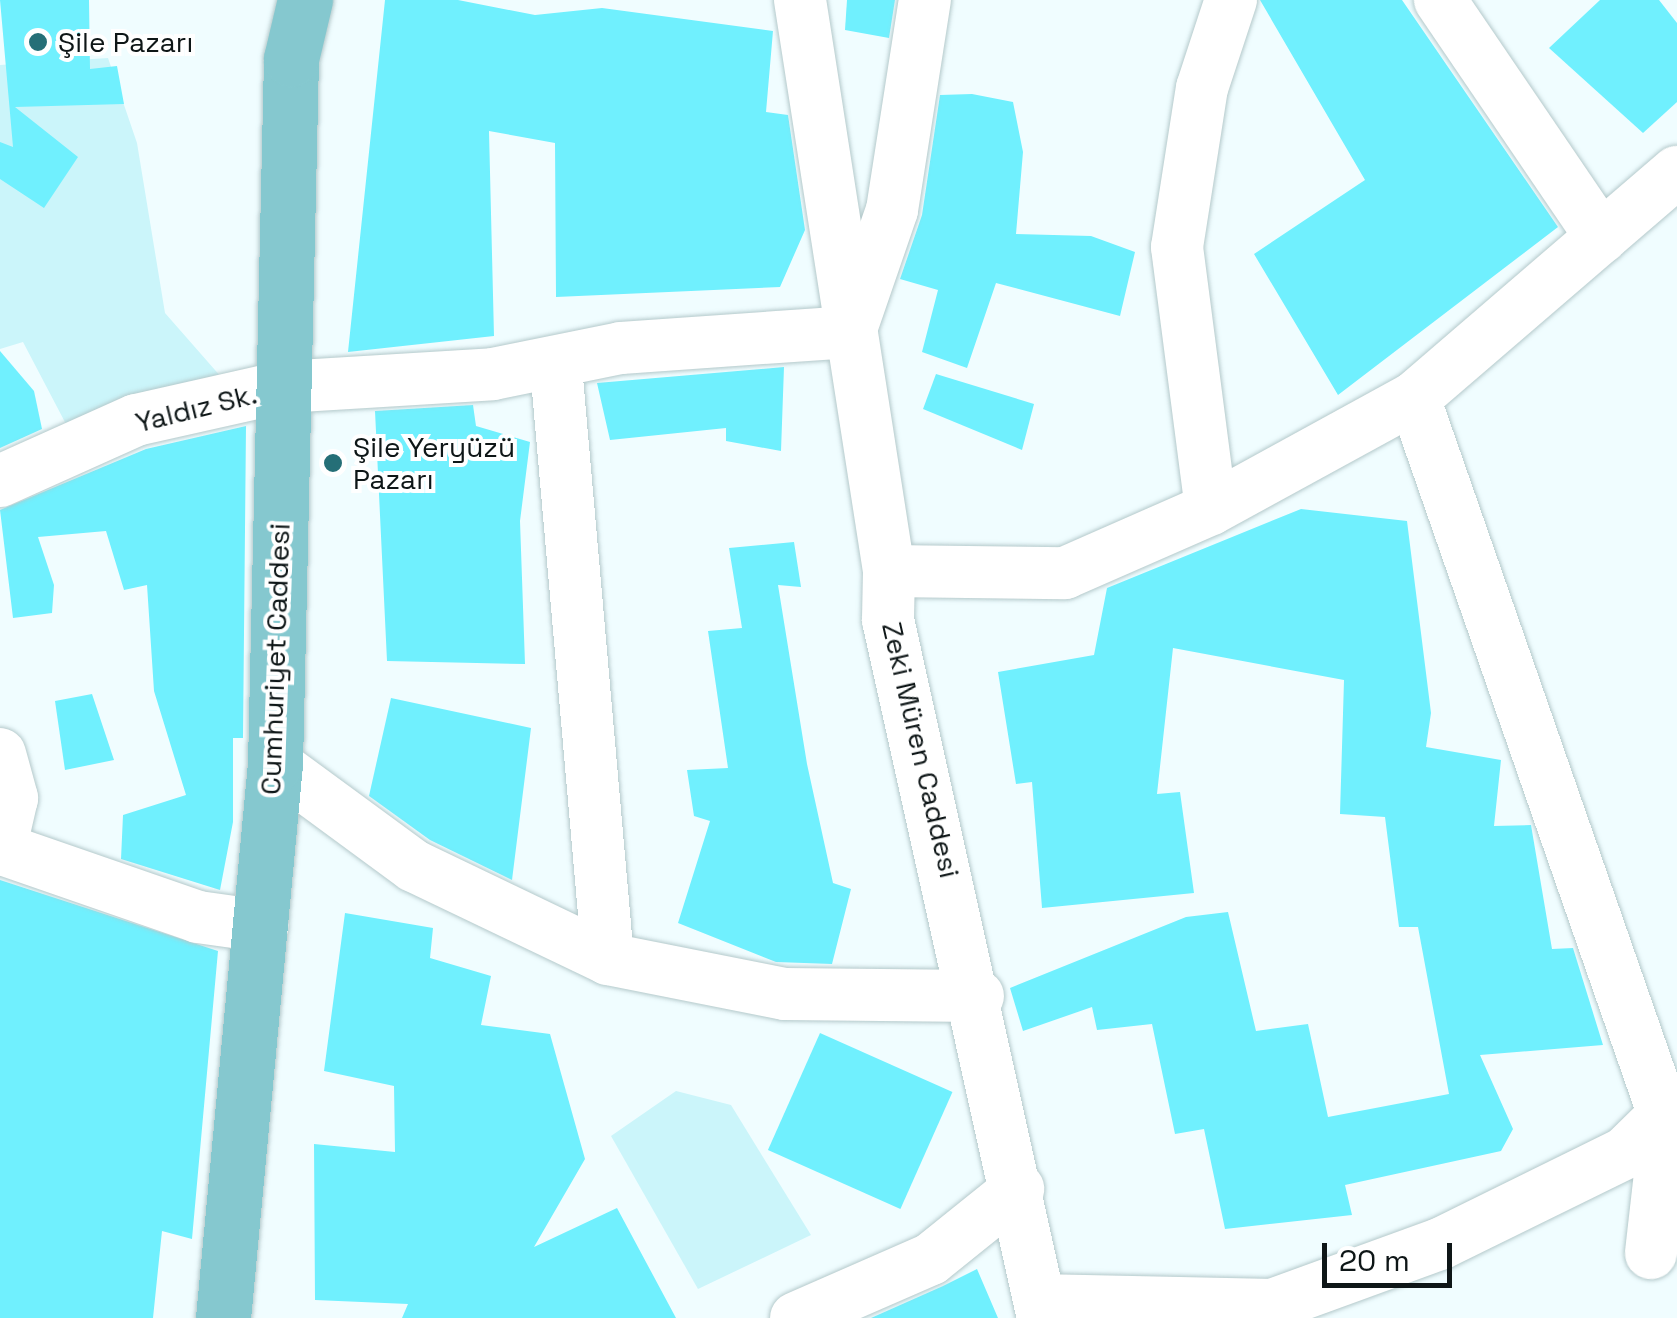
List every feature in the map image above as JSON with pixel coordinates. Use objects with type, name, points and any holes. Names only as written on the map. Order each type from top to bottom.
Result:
[{"type":"main road","name":"Cumhuriyet Caddesi","points":[[223,1318],[274,764],[291,58],[305,0]]},
{"type":"street","name":"Zeki Müren Caddesi","points":[[800,0],[890,571],[888,620],[978,996],[994,1110],[1018,1189],[1042,1309]]},
{"type":"street","points":[[850,332],[892,210],[925,0]]},
{"type":"street","points":[[1211,508],[1177,247],[1202,88],[1231,0]]},
{"type":"street","points":[[1440,0],[1601,237]]},
{"type":"street","points":[[890,571],[1064,573],[1211,508],[1414,398],[1677,172]]},
{"type":"street","name":"Yaldız Sk.","points":[[0,481],[136,420],[283,387],[556,367],[620,348],[850,332]]},
{"type":"street","points":[[556,367],[608,959]]},
{"type":"street","points":[[1414,398],[1672,1112],[1651,1253]]},
{"type":"street","points":[[0,754],[12,798],[1,849],[198,917],[262,926]]},
{"type":"street","points":[[274,764],[414,866],[608,959],[785,994],[978,996]]},
{"type":"street","points":[[1042,1309],[1273,1312],[1440,1244],[1625,1153],[1672,1112]]},
{"type":"street","points":[[796,1318],[931,1259],[1018,1189]]},
{"type":"shaded area","points":[[108,58],[137,143],[165,313],[229,386],[67,426],[23,342],[0,349],[0,65]]},
{"type":"shaded area","points":[[676,1091],[731,1105],[811,1235],[698,1289],[611,1136]]},
{"type":"building","points":[[0,0],[89,0],[90,69],[117,66],[124,104],[15,107],[78,157],[44,208],[0,179],[0,142],[13,147]]},
{"type":"building","points":[[385,0],[458,0],[535,15],[602,8],[773,31],[766,112],[788,115],[805,230],[780,287],[556,297],[555,143],[489,131],[494,336],[348,352]]},
{"type":"building","points":[[847,0],[895,0],[889,38],[845,30]]},
{"type":"building","points":[[1260,0],[1402,0],[1558,227],[1338,395],[1254,254],[1365,180]]},
{"type":"building","points":[[1600,0],[1659,0],[1677,23],[1677,102],[1643,133],[1549,48]]},
{"type":"building","points":[[972,94],[1013,102],[1023,152],[1016,234],[1091,236],[1135,252],[1120,316],[996,283],[967,368],[922,352],[938,290],[900,279],[922,215],[940,95]]},
{"type":"building","points":[[0,351],[34,391],[42,429],[0,448]]},
{"type":"building","points":[[784,367],[781,451],[726,441],[726,428],[610,440],[597,383]]},
{"type":"building","points":[[936,374],[1034,404],[1022,450],[923,409]]},
{"type":"building","points":[[473,405],[476,426],[530,442],[520,521],[525,664],[387,661],[375,411]]},
{"type":"building","points":[[246,426],[243,738],[233,738],[233,822],[220,890],[121,859],[123,815],[186,795],[154,691],[147,585],[124,590],[106,531],[38,537],[54,585],[52,613],[13,618],[0,510],[146,449]]},
{"type":"building","points":[[1301,509],[1407,521],[1431,713],[1426,747],[1501,760],[1494,826],[1531,825],[1552,949],[1573,948],[1603,1045],[1480,1055],[1513,1129],[1501,1151],[1345,1185],[1352,1215],[1225,1229],[1204,1129],[1175,1134],[1152,1024],[1097,1030],[1092,1007],[1023,1031],[1010,988],[1186,917],[1228,912],[1256,1031],[1308,1024],[1328,1117],[1449,1094],[1418,927],[1399,927],[1385,817],[1340,814],[1344,680],[1173,648],[1157,794],[1180,792],[1194,893],[1042,908],[1032,782],[1016,784],[998,672],[1094,655],[1107,588]]},
{"type":"building","points":[[794,542],[801,587],[778,585],[807,764],[833,883],[851,889],[832,964],[776,962],[678,923],[710,821],[694,816],[687,770],[728,768],[708,631],[742,628],[729,548]]},
{"type":"building","points":[[92,694],[114,760],[65,770],[55,701]]},
{"type":"building","points":[[391,698],[531,728],[512,880],[430,840],[369,796]]},
{"type":"building","points":[[0,880],[218,951],[192,1239],[162,1231],[153,1318],[0,1318]]},
{"type":"building","points":[[345,913],[433,928],[430,958],[491,976],[481,1025],[550,1034],[585,1159],[534,1247],[617,1208],[676,1318],[402,1318],[408,1304],[315,1300],[314,1144],[395,1152],[394,1086],[324,1071]]},
{"type":"building","points":[[820,1033],[952,1092],[900,1209],[768,1150]]},
{"type":"building","points":[[977,1269],[998,1318],[871,1318],[943,1286]]},
{"type":"place","name":"Şile Pazarı","points":[[38,42]]},
{"type":"place","name":"Şile Yeryüzü Pazarı","points":[[333,463]]}]
